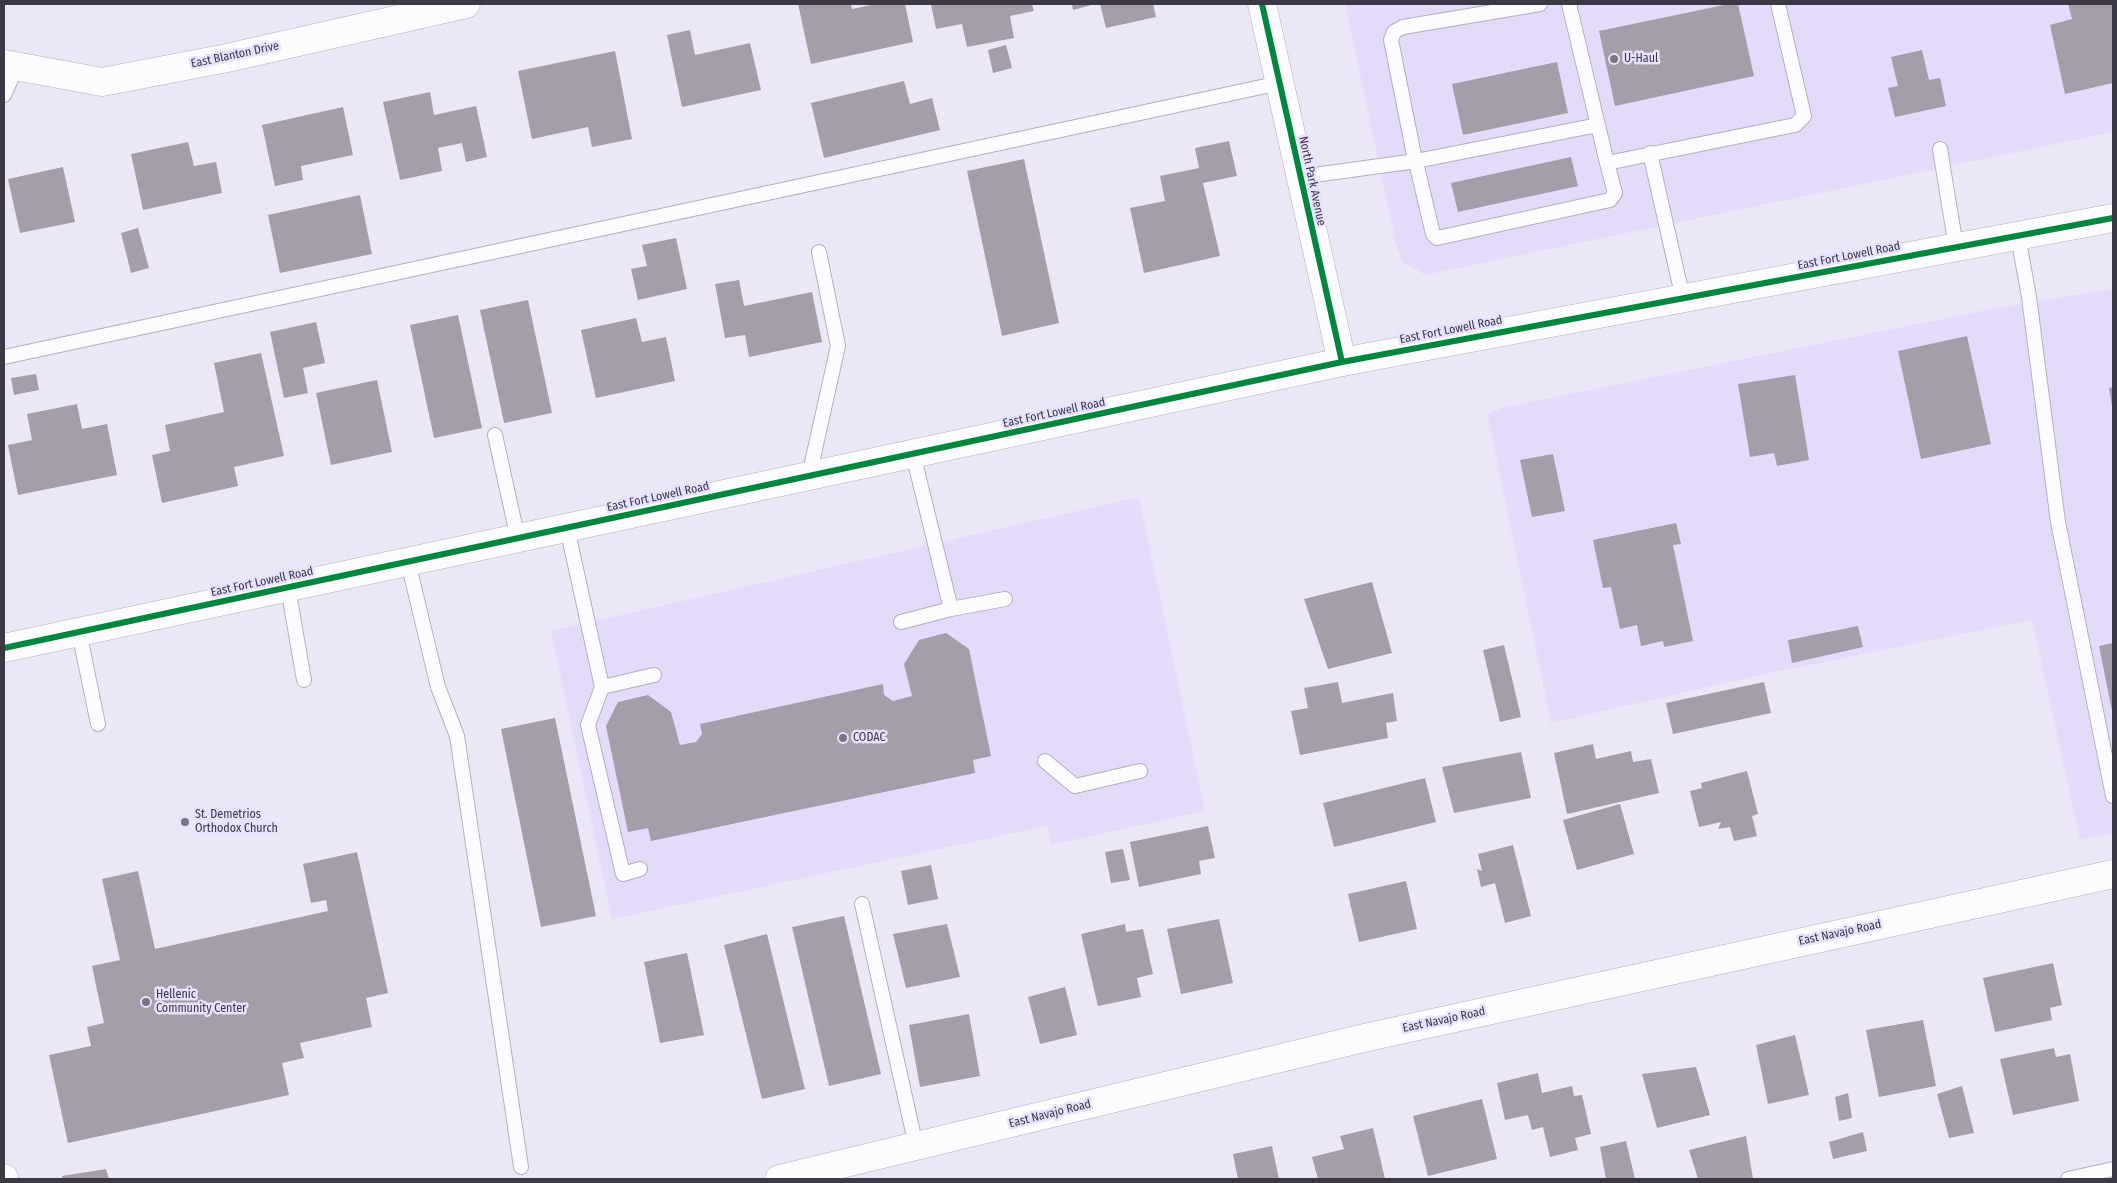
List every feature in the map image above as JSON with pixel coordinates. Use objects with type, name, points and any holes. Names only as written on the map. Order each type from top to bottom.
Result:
[{"type":"street","name":"East Blanton Drive","points":[[10,65],[102,82],[227,58],[466,4]]},
{"type":"street","name":"North Park Avenue","points":[[1262,4],[1342,362]]},
{"type":"street","name":"East Fort Lowell Road","points":[[4,648],[1342,362],[2113,218]]},
{"type":"street","name":"East Navajo Road","points":[[778,1179],[1374,1036],[2113,874]]},
{"type":"lane","points":[[1540,4],[1402,26],[1394,32],[1391,40],[1416,161],[1433,234],[1437,238],[1610,200],[1615,194],[1569,4]]},
{"type":"lane","points":[[1607,163],[1795,125],[1801,121],[1804,116],[1778,4]]},
{"type":"lane","points":[[4,95],[10,65]]},
{"type":"lane","points":[[4,357],[1280,83]]},
{"type":"lane","points":[[1300,177],[1416,161],[1598,125]]},
{"type":"lane","points":[[1940,149],[1956,247]]},
{"type":"lane","points":[[1650,153],[1682,299]]},
{"type":"lane","points":[[2018,236],[2029,297],[2058,522],[2113,796]]},
{"type":"lane","points":[[809,476],[838,346],[819,252]]},
{"type":"lane","points":[[495,435],[518,539]]},
{"type":"lane","points":[[913,454],[951,609]]},
{"type":"lane","points":[[567,528],[602,687],[588,725],[624,874],[640,869]]},
{"type":"lane","points":[[408,562],[438,687],[457,736],[521,1167]]},
{"type":"lane","points":[[288,588],[304,680]]},
{"type":"lane","points":[[901,622],[951,609],[1004,599]]},
{"type":"lane","points":[[79,632],[98,724]]},
{"type":"lane","points":[[602,687],[654,675]]},
{"type":"lane","points":[[1045,761],[1075,786],[1140,771]]},
{"type":"lane","points":[[862,904],[916,1146]]},
{"type":"lane","points":[[2068,1179],[2113,1169]]},
{"type":"shaded area","points":[[1345,4],[2113,4],[2113,132],[1425,275],[1402,261],[1396,244]]},
{"type":"shaded area","points":[[2113,289],[2113,833],[2080,840],[2032,620],[1769,673],[1551,723],[1487,413],[1505,407],[1987,310]]},
{"type":"shaded area","points":[[1139,497],[1205,811],[1051,845],[1047,826],[612,919],[551,631]]},
{"type":"building","points":[[798,4],[851,4],[852,9],[876,4],[905,4],[913,42],[811,64]]},
{"type":"building","points":[[931,4],[1032,4],[1034,11],[1010,16],[1014,38],[967,47],[962,24],[936,29]]},
{"type":"building","points":[[1072,4],[1095,4],[1073,10]]},
{"type":"building","points":[[1100,4],[1153,4],[1156,17],[1106,28]]},
{"type":"building","points":[[1729,4],[1738,4],[1754,76],[1615,106],[1599,31]]},
{"type":"building","points":[[2068,4],[2113,4],[2113,83],[2065,94],[2050,25],[2072,19]]},
{"type":"building","points":[[690,30],[695,55],[750,43],[761,90],[682,107],[667,35]]},
{"type":"building","points":[[1006,45],[1012,68],[993,73],[988,50]]},
{"type":"building","points":[[1922,50],[1929,80],[1940,78],[1946,106],[1895,117],[1888,88],[1898,86],[1891,57]]},
{"type":"building","points":[[615,51],[632,139],[592,147],[588,127],[532,139],[518,71]]},
{"type":"building","points":[[1557,62],[1568,113],[1463,135],[1452,84]]},
{"type":"building","points":[[904,81],[910,104],[932,98],[940,130],[824,158],[811,103]]},
{"type":"building","points":[[430,92],[434,115],[476,106],[487,157],[466,162],[462,143],[438,148],[442,171],[400,180],[383,102]]},
{"type":"building","points":[[343,107],[353,155],[301,166],[303,180],[275,186],[262,125]]},
{"type":"building","points":[[1229,141],[1237,176],[1203,183],[1220,256],[1144,273],[1130,208],[1165,201],[1160,176],[1199,168],[1195,148]]},
{"type":"building","points":[[188,142],[194,166],[216,162],[222,193],[143,210],[131,154]]},
{"type":"building","points":[[1571,157],[1578,186],[1458,212],[1451,183]]},
{"type":"building","points":[[1024,159],[1059,323],[1002,336],[967,171]]},
{"type":"building","points":[[63,167],[75,222],[20,233],[8,179]]},
{"type":"building","points":[[360,195],[372,254],[280,273],[268,215]]},
{"type":"building","points":[[138,228],[149,268],[131,273],[121,233]]},
{"type":"building","points":[[676,238],[687,289],[638,300],[631,269],[647,266],[642,245]]},
{"type":"building","points":[[739,280],[744,306],[812,292],[822,342],[749,357],[745,335],[725,338],[715,284]]},
{"type":"building","points":[[528,300],[552,413],[504,423],[480,310]]},
{"type":"building","points":[[458,315],[482,428],[434,438],[410,325]]},
{"type":"building","points":[[636,318],[642,342],[666,337],[675,381],[596,398],[581,330]]},
{"type":"building","points":[[316,322],[325,363],[303,368],[308,393],[284,398],[270,332]]},
{"type":"building","points":[[1967,336],[1991,444],[1921,459],[1898,351]]},
{"type":"building","points":[[261,353],[284,456],[234,467],[238,486],[162,503],[152,455],[170,451],[165,425],[224,412],[214,363]]},
{"type":"building","points":[[36,374],[39,390],[14,395],[11,378]]},
{"type":"building","points":[[1795,375],[1809,460],[1777,466],[1774,453],[1750,457],[1738,384]]},
{"type":"building","points":[[377,380],[392,452],[331,465],[316,393]]},
{"type":"building","points":[[2113,387],[2113,406],[2112,406],[2109,388]]},
{"type":"building","points":[[77,404],[82,429],[107,424],[117,475],[18,495],[8,445],[32,440],[27,414]]},
{"type":"building","points":[[1553,454],[1565,511],[1532,517],[1520,460]]},
{"type":"building","points":[[1676,523],[1681,544],[1673,545],[1693,641],[1664,647],[1663,641],[1641,646],[1637,625],[1620,629],[1611,587],[1603,588],[1593,540]]},
{"type":"building","points":[[1372,582],[1392,653],[1328,669],[1304,599]]},
{"type":"building","points":[[1858,626],[1863,647],[1792,663],[1788,640]]},
{"type":"building","name":"CODAC","points":[[946,633],[969,649],[991,756],[973,760],[975,773],[651,841],[648,828],[628,832],[606,726],[618,702],[648,695],[671,712],[680,745],[696,742],[702,734],[700,724],[883,684],[884,695],[893,701],[912,696],[904,664],[919,640]]},
{"type":"building","points":[[2113,643],[2113,711],[2112,711],[2099,646]]},
{"type":"building","points":[[1504,645],[1521,717],[1500,722],[1483,650]]},
{"type":"building","points":[[1338,682],[1342,703],[1393,693],[1397,721],[1386,723],[1388,738],[1300,755],[1291,711],[1308,708],[1304,688]]},
{"type":"building","points":[[1764,682],[1771,713],[1673,734],[1666,703]]},
{"type":"building","points":[[555,718],[596,916],[541,927],[501,729]]},
{"type":"building","points":[[1593,744],[1596,759],[1631,751],[1633,762],[1651,759],[1659,793],[1567,814],[1554,753]]},
{"type":"building","points":[[1521,752],[1531,798],[1454,813],[1442,767]]},
{"type":"building","points":[[1747,771],[1758,814],[1752,816],[1757,836],[1734,841],[1730,827],[1718,829],[1721,822],[1699,827],[1690,791],[1702,788],[1701,783]]},
{"type":"building","points":[[1425,778],[1436,822],[1334,847],[1323,803]]},
{"type":"building","points":[[1620,804],[1634,854],[1577,870],[1563,820]]},
{"type":"building","points":[[1208,826],[1215,858],[1199,861],[1201,874],[1139,887],[1130,842]]},
{"type":"building","points":[[1513,845],[1531,916],[1505,923],[1495,883],[1481,887],[1477,869],[1482,871],[1478,854]]},
{"type":"building","points":[[1123,849],[1130,880],[1111,883],[1105,852]]},
{"type":"building","points":[[357,852],[388,993],[366,998],[372,1027],[300,1043],[304,1058],[282,1063],[289,1095],[68,1143],[49,1055],[91,1046],[87,1027],[104,1023],[92,966],[120,960],[102,879],[138,871],[155,949],[328,911],[326,900],[311,903],[303,864]]},
{"type":"building","points":[[931,865],[938,899],[908,905],[901,871]]},
{"type":"building","points":[[1406,881],[1417,929],[1359,942],[1348,894]]},
{"type":"building","points":[[844,916],[881,1074],[829,1086],[792,927]]},
{"type":"building","points":[[1219,919],[1233,983],[1181,994],[1167,929]]},
{"type":"building","points":[[947,924],[960,977],[906,988],[893,934]]},
{"type":"building","points":[[1125,924],[1126,932],[1143,929],[1153,974],[1137,978],[1141,997],[1098,1006],[1081,934]]},
{"type":"building","points":[[767,934],[805,1089],[762,1099],[724,945]]},
{"type":"building","points":[[687,953],[704,1035],[660,1043],[644,962]]},
{"type":"building","points":[[2053,963],[2062,1005],[2050,1008],[2052,1020],[1995,1032],[1983,978]]},
{"type":"building","points":[[1065,987],[1077,1035],[1040,1044],[1028,997]]},
{"type":"building","points":[[969,1014],[980,1076],[920,1087],[909,1025]]},
{"type":"building","points":[[1923,1020],[1936,1086],[1879,1097],[1866,1030]]},
{"type":"building","points":[[1795,1035],[1809,1095],[1768,1104],[1756,1045]]},
{"type":"building","points":[[2054,1048],[2056,1057],[2070,1054],[2079,1101],[2013,1115],[2000,1059]]},
{"type":"building","points":[[1696,1067],[1710,1115],[1657,1128],[1642,1074]]},
{"type":"building","points":[[1538,1073],[1542,1093],[1572,1086],[1574,1096],[1582,1095],[1591,1134],[1575,1138],[1578,1150],[1550,1157],[1543,1127],[1532,1130],[1528,1115],[1505,1120],[1497,1083]]},
{"type":"building","points":[[1962,1086],[1974,1133],[1949,1138],[1937,1094]]},
{"type":"building","points":[[1848,1093],[1852,1118],[1839,1121],[1835,1097]]},
{"type":"building","points":[[1482,1099],[1497,1159],[1428,1176],[1413,1116]]},
{"type":"building","points":[[1373,1128],[1385,1179],[1318,1179],[1312,1157],[1344,1149],[1340,1136]]},
{"type":"building","points":[[1863,1132],[1867,1151],[1833,1159],[1829,1142]]},
{"type":"building","points":[[1746,1136],[1753,1179],[1698,1179],[1689,1150]]},
{"type":"building","points":[[1626,1141],[1635,1179],[1606,1179],[1600,1147]]},
{"type":"building","points":[[1272,1146],[1279,1179],[1238,1179],[1233,1154]]},
{"type":"building","points":[[106,1169],[109,1179],[63,1179],[62,1176]]},
{"type":"cycle path","points":[[1262,4],[1342,362]]},
{"type":"cycle path","points":[[4,648],[1342,362],[2113,218]]},
{"type":"place","name":"U-Haul","points":[[1614,59]]},
{"type":"place","name":"CODAC","points":[[843,738]]},
{"type":"place","name":"St. Demetrios Orthodox Church","points":[[185,822]]},
{"type":"place","name":"Hellenic Community Center","points":[[146,1002]]}]
